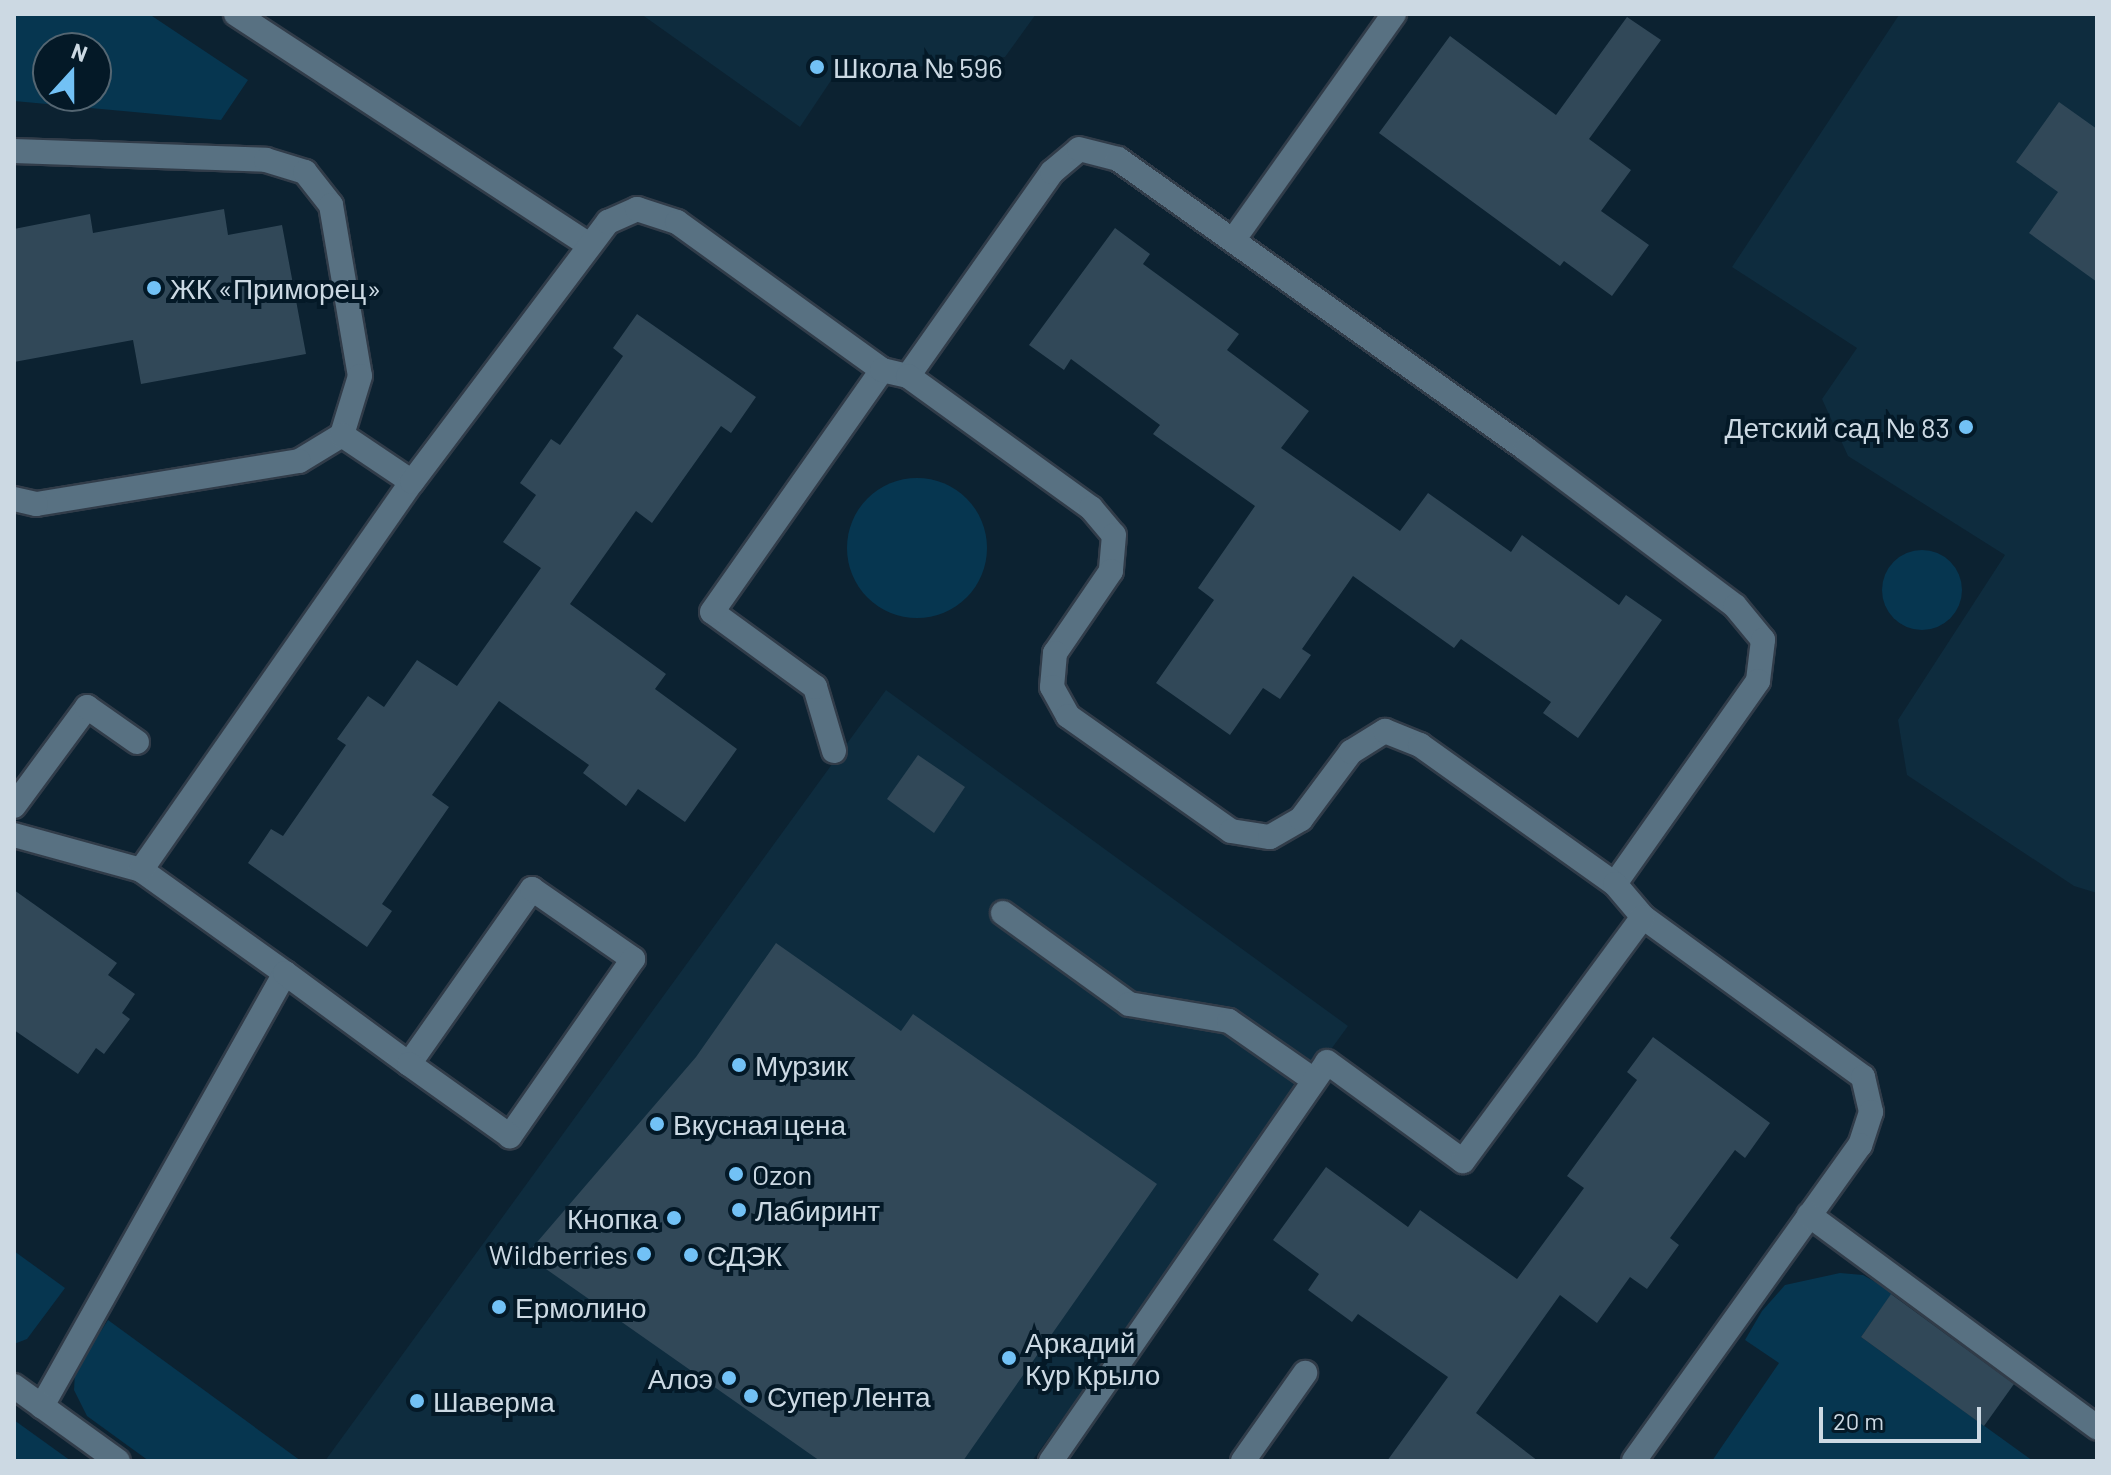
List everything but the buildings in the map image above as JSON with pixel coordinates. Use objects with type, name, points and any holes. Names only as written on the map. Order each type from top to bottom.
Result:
[{"type":"street","points":[[236,14],[589,245]]},
{"type":"street","points":[[1234,239],[1394,14]]},
{"type":"street","points":[[908,376],[1052,172],[1079,149],[1118,159],[1234,239],[1735,606],[1763,640],[1758,681],[1615,884]]},
{"type":"street","points":[[14,151],[90,158],[266,160],[305,172],[331,205],[360,376],[342,435],[299,461],[36,504],[14,499]]},
{"type":"street","points":[[141,870],[412,482],[608,222],[637,209],[677,222],[882,370],[908,376],[1091,508],[1114,535],[1111,571],[1055,653],[1052,687],[1068,716],[1231,831],[1270,837],[1301,819],[1351,752],[1385,731],[1420,745],[1615,884],[1643,917],[1863,1077],[1871,1112],[1860,1145],[1634,1461]]},
{"type":"street","points":[[834,751],[815,687],[712,612],[882,370]]},
{"type":"street","points":[[342,435],[412,482]]},
{"type":"street","points":[[14,806],[87,707],[137,742]]},
{"type":"street","points":[[14,835],[141,870],[409,1064],[510,1136],[633,959],[532,889],[409,1064]]},
{"type":"street","points":[[1003,913],[1129,1004],[1229,1021],[1314,1080]]},
{"type":"street","points":[[1051,1461],[1327,1062],[1463,1161],[1643,917]]},
{"type":"street","points":[[42,1406],[285,973]]},
{"type":"street","points":[[1809,1215],[2097,1427]]},
{"type":"street","points":[[1243,1461],[1305,1373]]},
{"type":"street","points":[[14,1386],[118,1461]]},
{"type":"shaded area","points":[[14,14],[149,14],[248,80],[221,120],[112,110],[112,32],[32,32],[32,103],[14,101]]},
{"type":"shaded area","name":"Школа № 596","points":[[641,14],[1036,14],[1005,57],[834,76],[800,127]]},
{"type":"shaded area","name":"Детский сад № 83","points":[[2097,14],[2097,893],[2074,886],[1907,775],[1898,720],[2005,555],[1848,456],[1822,399],[1857,348],[1732,267],[1899,15]]},
{"type":"shaded area","points":[[917,478],[944,483],[966,499],[982,521],[987,548],[982,575],[966,597],[944,613],[917,618],[890,613],[868,597],[852,575],[847,548],[852,521],[868,499],[890,483]]},
{"type":"shaded area","points":[[1922,550],[1937,553],[1950,562],[1959,575],[1962,590],[1959,605],[1950,618],[1937,627],[1922,630],[1907,627],[1894,618],[1885,605],[1882,590],[1885,575],[1894,562],[1907,553]]},
{"type":"shaded area","points":[[886,690],[1348,1026],[1032,1461],[325,1461]]},
{"type":"shaded area","points":[[14,1251],[65,1288],[27,1339],[14,1344]]},
{"type":"shaded area","points":[[1840,1273],[1863,1275],[1893,1292],[1861,1337],[2033,1461],[1712,1461],[1779,1363],[1745,1340],[1762,1311],[1785,1285]]},
{"type":"shaded area","points":[[108,1320],[301,1461],[149,1461],[87,1416],[74,1390],[75,1372]]},
{"type":"shaded area","points":[[14,1420],[71,1461],[14,1461]]},
{"type":"place","name":"Школа № 596","points":[[817,67]]},
{"type":"place","name":"ЖК «Приморец»","points":[[154,288]]},
{"type":"place","name":"Детский сад № 83","points":[[1966,427]]},
{"type":"place","name":"Мурзик","points":[[739,1065]]},
{"type":"place","name":"Вкусная цена","points":[[657,1124]]},
{"type":"place","name":"Ozon","points":[[736,1174]]},
{"type":"place","name":"Лабиринт","points":[[739,1210]]},
{"type":"place","name":"Кнопка","points":[[674,1218]]},
{"type":"place","name":"Wildberries","points":[[644,1254]]},
{"type":"place","name":"СДЭК","points":[[691,1255]]},
{"type":"place","name":"Ермолино","points":[[499,1307]]},
{"type":"place","name":"Аркадий Кур Крыло","points":[[1009,1358]]},
{"type":"place","name":"Алоэ","points":[[729,1378]]},
{"type":"place","name":"Супер Лента","points":[[751,1396]]},
{"type":"place","name":"Шаверма","points":[[417,1401]]}]
